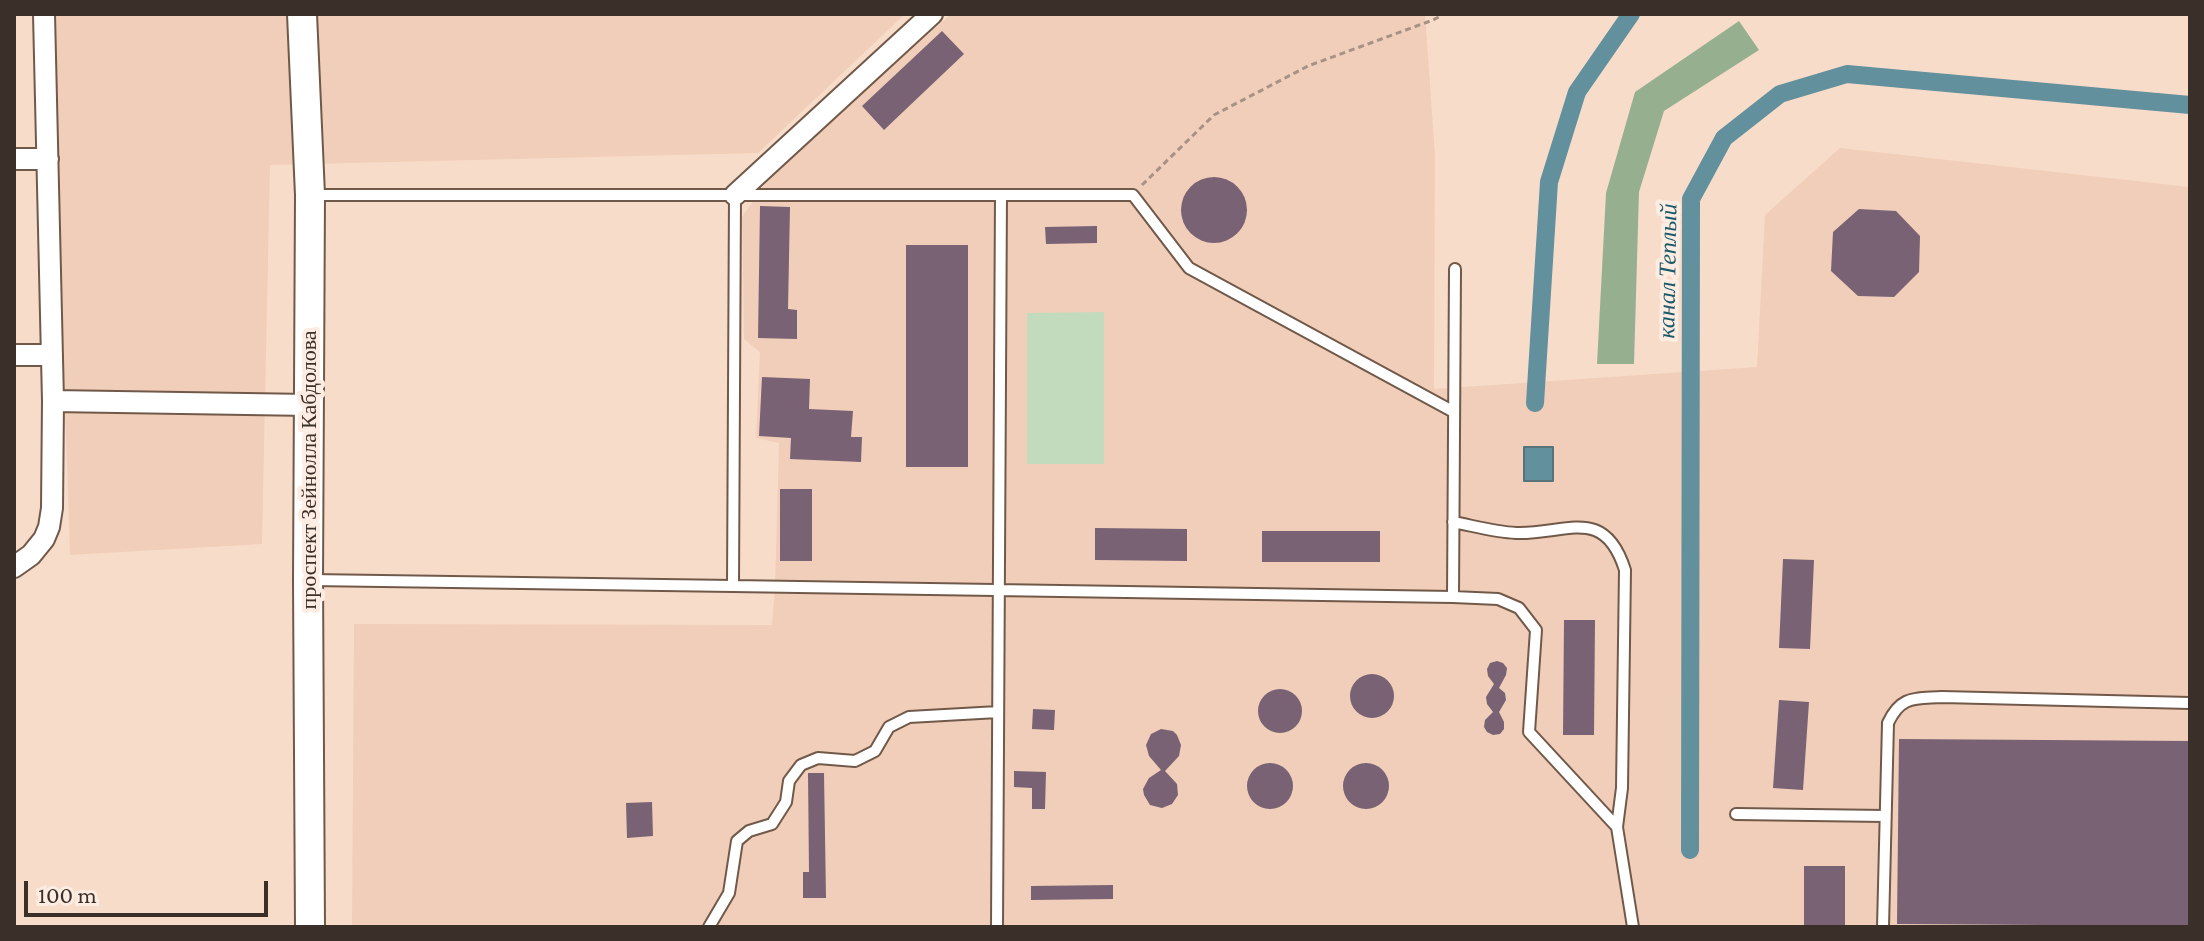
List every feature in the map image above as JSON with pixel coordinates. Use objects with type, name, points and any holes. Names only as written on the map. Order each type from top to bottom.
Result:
[{"type":"main road","name":"проспект Зейнолла Кабдолова","points":[[302,14],[310,195],[310,927]]},
{"type":"street","points":[[20,557],[44,539],[52,508],[53,401],[44,14]]},
{"type":"street","points":[[735,195],[932,14]]},
{"type":"street","points":[[14,159],[48,159]]},
{"type":"street","points":[[14,355],[52,355]]},
{"type":"street","points":[[53,401],[310,405]]},
{"type":"lane","points":[[310,195],[1133,195],[1189,268],[1454,412]]},
{"type":"lane","points":[[733,586],[735,195]]},
{"type":"lane","points":[[997,927],[1001,195]]},
{"type":"lane","points":[[1453,597],[1455,269]]},
{"type":"lane","points":[[1453,522],[1516,533],[1580,526],[1601,533],[1618,549],[1625,570],[1622,788],[1617,827],[1633,927]]},
{"type":"lane","points":[[308,580],[1498,599],[1519,608],[1536,630],[1529,732],[1617,827]]},
{"type":"lane","points":[[1883,927],[1888,723],[1894,711],[1907,699],[1942,697],[2190,703]]},
{"type":"lane","points":[[709,927],[729,893],[737,841],[749,831],[772,824],[786,802],[789,781],[801,765],[818,758],[855,761],[875,751],[889,727],[909,717],[998,712]]},
{"type":"lane","points":[[1736,814],[1885,816]]},
{"type":"path","points":[[1133,195],[1214,115],[1308,66],[1444,14]]},
{"type":"shaded area","points":[[52,14],[905,14],[758,153],[270,165],[262,544],[70,555]]},
{"type":"shaded area","points":[[951,14],[1425,14],[1435,155],[1434,389],[1757,367],[1765,215],[1840,148],[2190,187],[2190,927],[352,927],[354,624],[772,625],[779,443],[756,438],[760,352],[744,339],[742,217],[771,175]]},
{"type":"green space","points":[[1739,21],[1759,50],[1664,111],[1639,192],[1634,364],[1597,364],[1606,193],[1635,92]]},
{"type":"green space","points":[[1104,312],[1104,464],[1027,464],[1027,313]]},
{"type":"water","points":[[1524,447],[1553,447],[1553,481],[1524,481]]},
{"type":"building","points":[[942,31],[964,54],[884,130],[862,106]]},
{"type":"building","points":[[1214,177],[1237,187],[1247,210],[1237,233],[1214,243],[1191,233],[1181,210],[1191,187]]},
{"type":"building","points":[[760,206],[790,207],[788,309],[797,310],[797,339],[758,338]]},
{"type":"building","points":[[1859,209],[1896,211],[1920,236],[1919,272],[1894,297],[1858,296],[1831,271],[1833,232]]},
{"type":"building","points":[[1097,226],[1097,243],[1046,244],[1045,227]]},
{"type":"building","points":[[906,245],[968,245],[968,467],[906,467]]},
{"type":"building","points":[[762,377],[810,379],[809,409],[853,411],[851,437],[862,437],[861,462],[790,459],[791,438],[759,436]]},
{"type":"building","points":[[780,489],[812,489],[812,561],[780,561]]},
{"type":"building","points":[[1095,528],[1187,529],[1187,561],[1095,560]]},
{"type":"building","points":[[1262,531],[1380,531],[1380,562],[1262,562]]},
{"type":"building","points":[[1783,559],[1814,560],[1810,649],[1779,648]]},
{"type":"building","points":[[1564,620],[1595,620],[1594,735],[1563,735]]},
{"type":"building","points":[[1497,661],[1507,668],[1499,688],[1505,693],[1506,700],[1499,712],[1504,729],[1500,734],[1493,735],[1484,727],[1485,720],[1493,712],[1486,697],[1494,684],[1487,669],[1490,663]]},
{"type":"building","points":[[1372,674],[1388,680],[1394,696],[1388,712],[1372,718],[1356,712],[1350,696],[1356,680]]},
{"type":"building","points":[[1280,689],[1296,695],[1302,711],[1296,727],[1280,733],[1264,727],[1258,711],[1264,695]]},
{"type":"building","points":[[1779,700],[1809,702],[1803,790],[1773,788]]},
{"type":"building","points":[[1033,709],[1055,710],[1054,730],[1032,729]]},
{"type":"building","points":[[1161,729],[1173,731],[1181,745],[1179,756],[1165,771],[1177,784],[1178,795],[1172,804],[1162,808],[1150,805],[1143,789],[1149,778],[1161,770],[1149,756],[1146,745],[1151,734]]},
{"type":"building","points":[[1899,739],[2190,741],[2190,926],[1897,924]]},
{"type":"building","points":[[1270,763],[1286,770],[1293,786],[1286,802],[1270,809],[1254,802],[1247,786],[1254,770]]},
{"type":"building","points":[[1366,763],[1382,770],[1389,786],[1382,802],[1366,809],[1350,802],[1343,786],[1350,770]]},
{"type":"building","points":[[1014,771],[1046,772],[1045,809],[1032,809],[1032,788],[1014,787]]},
{"type":"building","points":[[808,773],[824,773],[826,898],[803,898],[803,872],[809,872]]},
{"type":"building","points":[[652,802],[653,836],[627,838],[626,803]]},
{"type":"building","points":[[1804,866],[1845,866],[1845,927],[1804,927]]},
{"type":"building","points":[[1113,885],[1113,899],[1031,900],[1031,886]]},
{"type":"waterway","name":"канал Теплый","points":[[1535,403],[1549,182],[1577,92],[1631,14]]},
{"type":"waterway","name":"канал Теплый","points":[[1690,850],[1691,199],[1724,138],[1780,94],[1847,74],[2190,105]]}]
